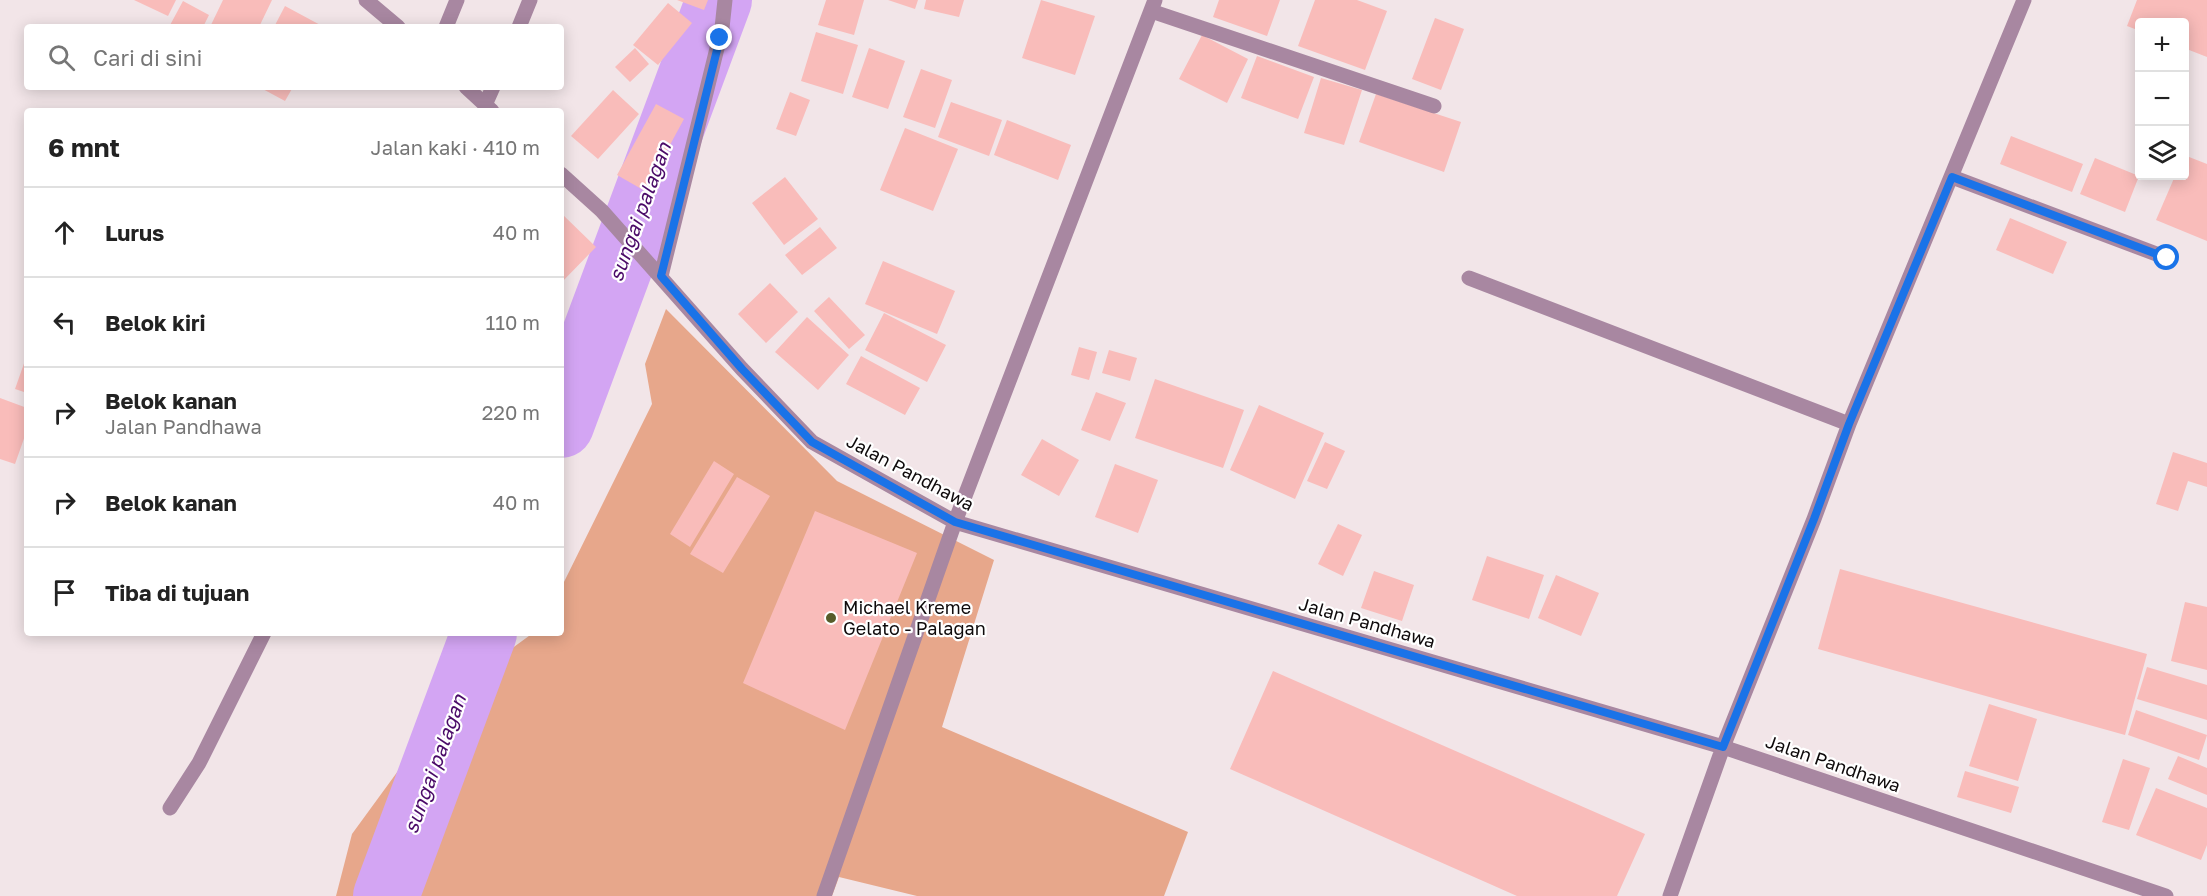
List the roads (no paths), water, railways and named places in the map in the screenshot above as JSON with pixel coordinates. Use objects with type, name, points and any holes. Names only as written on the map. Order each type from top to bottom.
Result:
[{"type":"street","points":[[366,0],[394,24]]},
{"type":"street","points":[[447,24],[457,0]]},
{"type":"street","points":[[520,24],[530,0]]},
{"type":"street","points":[[661,276],[722,28],[724,0]]},
{"type":"street","points":[[1670,896],[1723,747],[1814,519],[1849,424],[2024,0]]},
{"type":"street","points":[[824,896],[955,522],[1153,5],[1434,106]]},
{"type":"street","points":[[469,90],[488,108]]},
{"type":"street","points":[[488,108],[491,90]]},
{"type":"street","name":"Jalan Pandhawa","points":[[564,177],[602,211],[742,369],[812,442],[955,522],[1723,747],[2166,896]]},
{"type":"street","points":[[1952,177],[2167,258]]},
{"type":"street","points":[[1469,278],[1849,424]]},
{"type":"street","points":[[170,808],[200,763],[263,636]]},
{"type":"waterway","name":"sungai palagan","points":[[564,417],[719,0]]},
{"type":"waterway","name":"sungai palagan","points":[[386,896],[483,636]]},
{"type":"place","name":"Michael Kreme Gelato - Palagan","points":[[831,618]]}]
